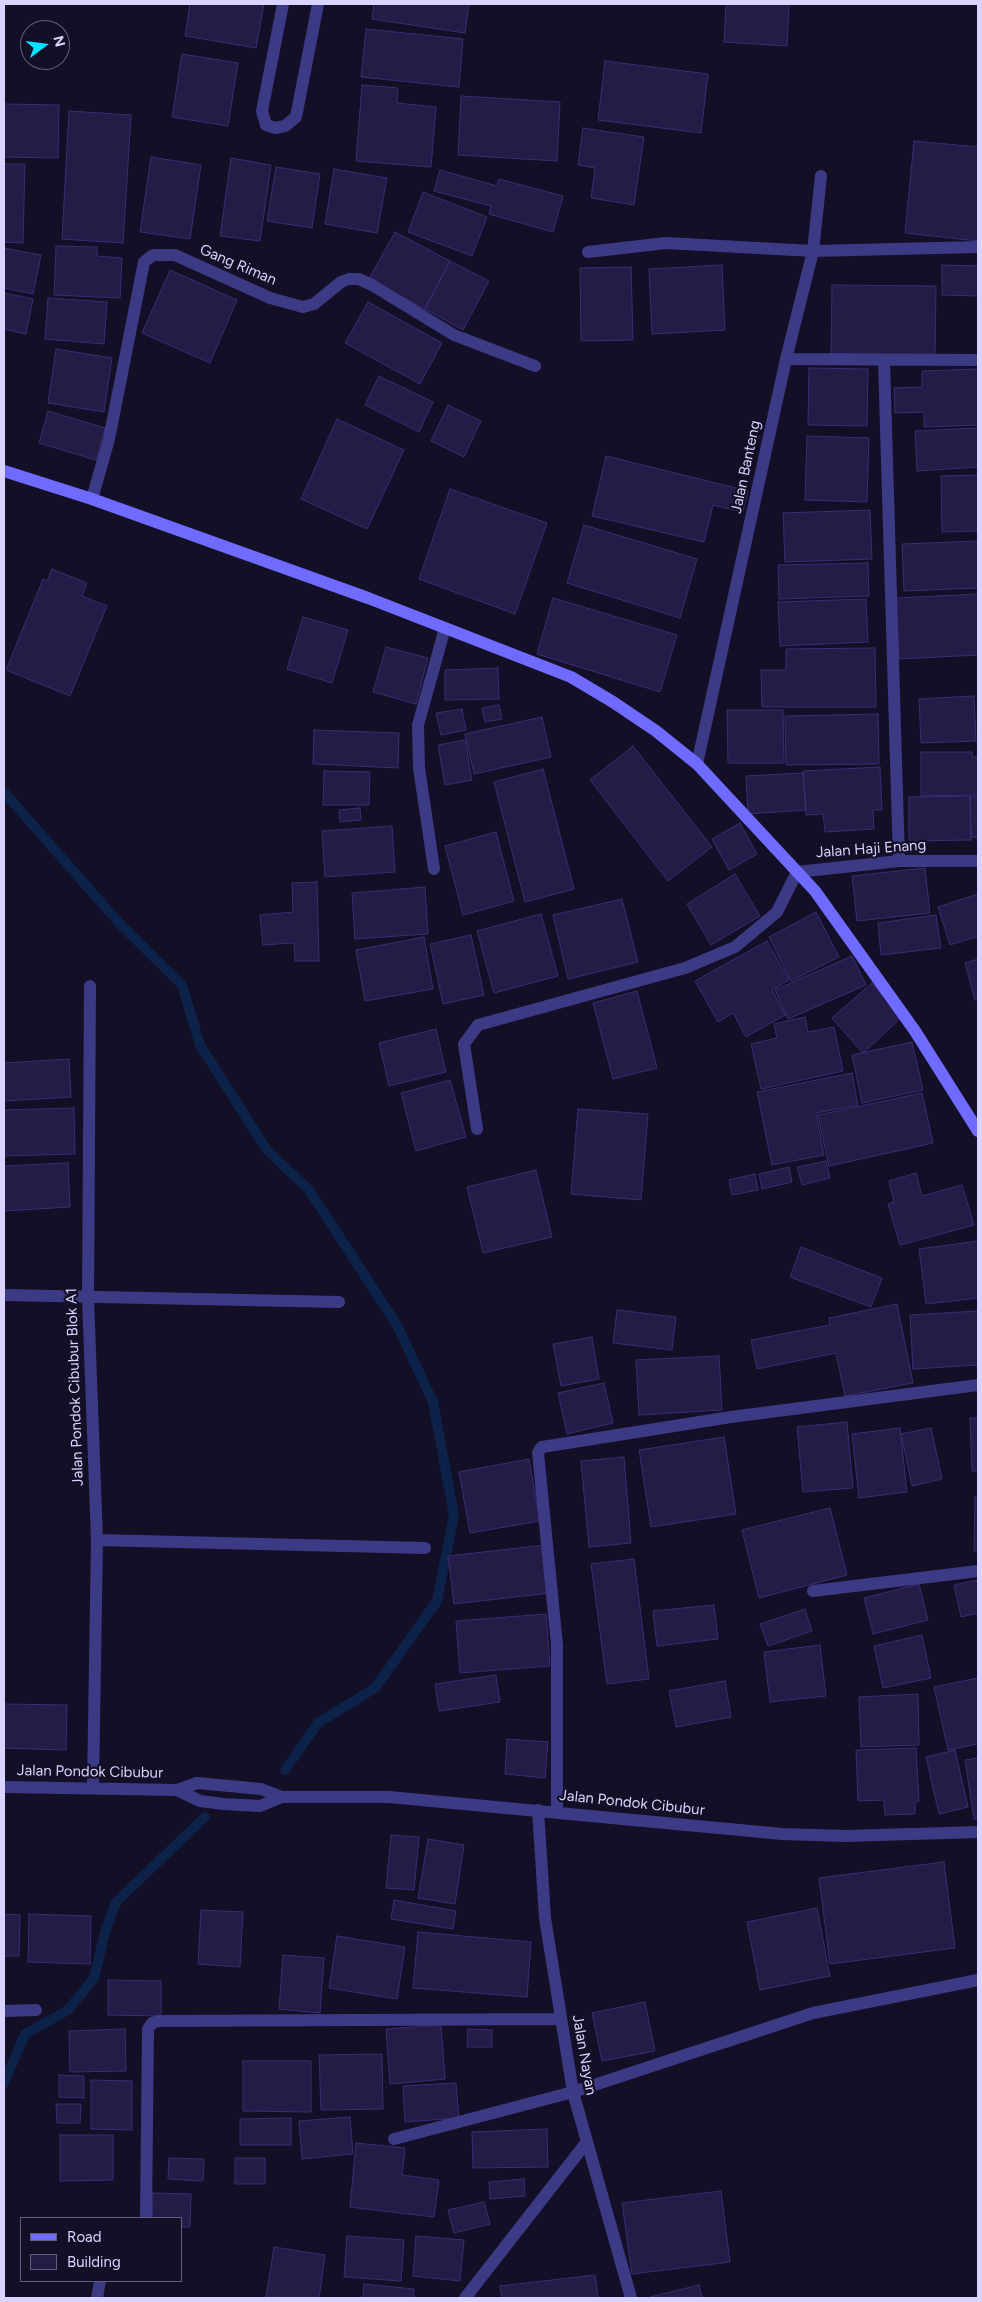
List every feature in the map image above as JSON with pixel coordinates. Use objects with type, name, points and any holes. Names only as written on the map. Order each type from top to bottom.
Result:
[{"type":"street","points":[[283,4],[262,111],[266,125],[275,128],[284,126],[296,117],[318,4]]},
{"type":"street","name":"Jalan Banteng","points":[[697,764],[786,359],[813,251],[821,176]]},
{"type":"street","points":[[588,252],[666,243],[813,251],[978,247]]},
{"type":"street","name":"Gang Riman","points":[[92,499],[109,439],[144,262],[153,255],[175,255],[270,298],[303,307],[314,304],[341,282],[349,279],[358,279],[372,285],[454,335],[535,366]]},
{"type":"street","points":[[786,359],[978,360]]},
{"type":"street","points":[[884,360],[899,861]]},
{"type":"street","points":[[4,471],[92,499],[368,598],[571,677],[656,730],[697,764],[815,891],[914,1031],[978,1131]]},
{"type":"street","points":[[434,869],[419,768],[418,724],[445,628]]},
{"type":"street","name":"Jalan Haji Enang","points":[[797,872],[899,861],[978,862]]},
{"type":"street","points":[[477,1129],[464,1044],[478,1025],[685,968],[735,947],[777,912],[797,872]]},
{"type":"street","name":"Jalan Pondok Cibubur Blok A1","points":[[90,986],[88,1298],[96,1540],[93,1787]]},
{"type":"street","points":[[4,1295],[340,1302]]},
{"type":"street","points":[[558,1812],[557,1645],[538,1453],[540,1449],[542,1447],[731,1417],[978,1385]]},
{"type":"street","points":[[96,1540],[425,1548]]},
{"type":"street","points":[[813,1591],[978,1571]]},
{"type":"street","name":"Jalan Pondok Cibubur","points":[[4,1787],[93,1787],[177,1790],[197,1783],[225,1784],[261,1789],[282,1797],[389,1797],[782,1834],[846,1836],[978,1832]]},
{"type":"street","name":"Jalan Pondok Cibubur","points":[[177,1790],[200,1801],[224,1804],[260,1806],[282,1797]]},
{"type":"street","name":"Jalan Nayan","points":[[538,1810],[545,1918],[573,2092],[631,2298]]},
{"type":"street","points":[[394,2139],[573,2092],[813,2012],[978,1980]]},
{"type":"street","points":[[4,2010],[36,2010]]},
{"type":"street","points":[[146,2217],[148,2029],[152,2023],[159,2020],[561,2019]]},
{"type":"street","points":[[464,2298],[586,2143]]},
{"type":"street","points":[[97,2298],[100,2282]]},
{"type":"building","points":[[190,4],[264,4],[256,48],[185,36]]},
{"type":"building","points":[[374,4],[469,4],[465,33],[372,19]]},
{"type":"building","points":[[726,4],[789,4],[787,46],[724,42]]},
{"type":"building","points":[[366,29],[463,39],[459,87],[361,77]]},
{"type":"building","points":[[182,54],[238,63],[228,126],[172,117]]},
{"type":"building","points":[[605,61],[708,74],[701,133],[598,120]]},
{"type":"building","points":[[362,85],[398,88],[397,103],[436,107],[431,167],[356,161]]},
{"type":"building","points":[[461,96],[560,102],[557,161],[458,155]]},
{"type":"building","points":[[4,104],[59,105],[58,158],[4,157]]},
{"type":"building","points":[[69,111],[131,115],[123,243],[62,239]]},
{"type":"building","points":[[583,128],[644,137],[634,205],[591,198],[595,168],[578,165]]},
{"type":"building","points":[[914,141],[978,147],[978,241],[905,233]]},
{"type":"building","points":[[151,157],[201,165],[190,239],[140,232]]},
{"type":"building","points":[[231,158],[271,165],[260,241],[220,236]]},
{"type":"building","points":[[4,164],[25,164],[23,243],[4,242]]},
{"type":"building","points":[[276,167],[320,174],[312,228],[267,221]]},
{"type":"building","points":[[334,169],[387,178],[377,233],[325,224]]},
{"type":"building","points":[[440,170],[497,186],[499,179],[563,196],[553,232],[489,214],[491,206],[434,191]]},
{"type":"building","points":[[423,192],[487,217],[472,256],[408,232]]},
{"type":"building","points":[[395,232],[450,261],[425,309],[369,279]]},
{"type":"building","points":[[56,246],[97,247],[97,256],[122,258],[120,298],[54,295]]},
{"type":"building","points":[[4,248],[41,255],[33,294],[4,288]]},
{"type":"building","points":[[450,261],[489,281],[463,330],[425,309]]},
{"type":"building","points":[[722,265],[725,330],[652,334],[649,269]]},
{"type":"building","points":[[942,265],[978,266],[978,296],[942,295]]},
{"type":"building","points":[[631,267],[633,340],[581,341],[580,268]]},
{"type":"building","points":[[170,270],[237,300],[210,363],[142,333]]},
{"type":"building","points":[[832,285],[936,286],[935,355],[831,354]]},
{"type":"building","points":[[4,293],[33,299],[26,334],[4,329]]},
{"type":"building","points":[[48,298],[107,302],[104,344],[45,339]]},
{"type":"building","points":[[368,302],[442,343],[420,384],[345,343]]},
{"type":"building","points":[[56,349],[112,358],[104,412],[48,403]]},
{"type":"building","points":[[809,368],[868,369],[867,426],[808,425]]},
{"type":"building","points":[[978,369],[978,425],[924,427],[924,412],[895,413],[894,388],[922,387],[922,371]]},
{"type":"building","points":[[379,376],[433,402],[419,432],[365,405]]},
{"type":"building","points":[[448,405],[481,421],[464,457],[431,441]]},
{"type":"building","points":[[48,411],[105,428],[96,460],[39,443]]},
{"type":"building","points":[[337,419],[404,450],[367,529],[301,499]]},
{"type":"building","points":[[978,428],[978,467],[917,471],[915,431]]},
{"type":"building","points":[[807,436],[869,438],[867,502],[805,500]]},
{"type":"building","points":[[606,456],[748,491],[743,512],[713,505],[704,542],[592,516]]},
{"type":"building","points":[[978,475],[978,531],[942,532],[941,476]]},
{"type":"building","points":[[450,489],[547,523],[515,614],[419,579]]},
{"type":"building","points":[[870,510],[872,559],[785,562],[783,513]]},
{"type":"building","points":[[584,525],[697,559],[680,618],[567,583]]},
{"type":"building","points":[[978,541],[978,588],[904,591],[902,544]]},
{"type":"building","points":[[868,563],[869,596],[779,599],[778,565]]},
{"type":"building","points":[[52,569],[87,583],[82,596],[107,606],[70,696],[6,670],[43,579],[47,581]]},
{"type":"building","points":[[978,594],[978,655],[899,659],[896,598]]},
{"type":"building","points":[[553,598],[677,635],[660,692],[537,654]]},
{"type":"building","points":[[866,599],[868,642],[780,646],[778,602]]},
{"type":"building","points":[[303,617],[348,630],[332,683],[287,669]]},
{"type":"building","points":[[386,647],[428,658],[416,704],[373,692]]},
{"type":"building","points":[[875,648],[876,707],[762,707],[761,670],[786,670],[786,649]]},
{"type":"building","points":[[498,668],[499,699],[445,700],[445,670]]},
{"type":"building","points":[[974,696],[976,741],[921,743],[919,699]]},
{"type":"building","points":[[499,705],[502,719],[485,722],[482,708]]},
{"type":"building","points":[[462,709],[466,730],[441,735],[436,713]]},
{"type":"building","points":[[727,710],[783,710],[784,763],[728,763]]},
{"type":"building","points":[[878,714],[879,764],[786,765],[785,716]]},
{"type":"building","points":[[542,717],[551,757],[474,774],[465,734]]},
{"type":"building","points":[[314,730],[399,733],[398,768],[313,764]]},
{"type":"building","points":[[465,740],[472,780],[445,785],[438,745]]},
{"type":"building","points":[[633,746],[712,847],[668,881],[590,780]]},
{"type":"building","points":[[921,752],[972,752],[972,757],[978,757],[978,795],[921,796]]},
{"type":"building","points":[[880,767],[882,810],[873,810],[874,829],[825,832],[823,814],[806,815],[803,771]]},
{"type":"building","points":[[543,769],[574,889],[525,902],[494,782]]},
{"type":"building","points":[[324,771],[370,772],[369,805],[323,805]]},
{"type":"building","points":[[803,773],[806,810],[748,814],[746,776]]},
{"type":"building","points":[[970,796],[971,840],[909,841],[909,797]]},
{"type":"building","points":[[970,797],[978,797],[978,837],[971,837]]},
{"type":"building","points":[[360,808],[361,820],[340,822],[339,810]]},
{"type":"building","points":[[740,823],[757,854],[729,870],[712,839]]},
{"type":"building","points":[[392,826],[395,872],[325,877],[322,831]]},
{"type":"building","points":[[496,832],[514,901],[463,915],[445,846]]},
{"type":"building","points":[[925,868],[930,913],[857,921],[852,876]]},
{"type":"building","points":[[735,874],[760,916],[711,945],[687,904]]},
{"type":"building","points":[[317,882],[319,961],[295,961],[294,943],[263,945],[260,915],[293,912],[292,883]]},
{"type":"building","points":[[425,887],[428,934],[355,939],[352,893]]},
{"type":"building","points":[[978,894],[978,936],[950,945],[938,907]]},
{"type":"building","points":[[622,899],[638,962],[568,979],[553,915]]},
{"type":"building","points":[[816,912],[839,957],[791,981],[769,937]]},
{"type":"building","points":[[541,914],[558,976],[494,993],[477,931]]},
{"type":"building","points":[[936,915],[941,948],[881,955],[878,923]]},
{"type":"building","points":[[471,935],[484,995],[443,1004],[430,944]]},
{"type":"building","points":[[424,937],[433,989],[365,1001],[356,950]]},
{"type":"building","points":[[767,941],[789,980],[772,990],[785,1015],[746,1037],[733,1013],[718,1022],[695,981]]},
{"type":"building","points":[[852,956],[866,985],[788,1019],[775,990]]},
{"type":"building","points":[[978,959],[978,999],[975,1000],[965,963]]},
{"type":"building","points":[[872,983],[902,1017],[863,1053],[832,1018]]},
{"type":"building","points":[[637,991],[657,1068],[613,1079],[593,1003]]},
{"type":"building","points":[[805,1017],[808,1032],[834,1027],[843,1071],[761,1089],[751,1044],[777,1038],[774,1024]]},
{"type":"building","points":[[436,1029],[446,1072],[389,1086],[379,1043]]},
{"type":"building","points":[[912,1042],[923,1090],[862,1103],[852,1055]]},
{"type":"building","points":[[69,1059],[71,1097],[4,1101],[4,1063]]},
{"type":"building","points":[[852,1073],[858,1105],[816,1113],[824,1155],[772,1165],[757,1092]]},
{"type":"building","points":[[450,1080],[466,1137],[416,1151],[401,1093]]},
{"type":"building","points":[[922,1093],[933,1143],[829,1166],[818,1115]]},
{"type":"building","points":[[74,1108],[75,1154],[4,1156],[4,1110]]},
{"type":"building","points":[[578,1109],[648,1114],[641,1200],[571,1194]]},
{"type":"building","points":[[826,1161],[830,1178],[802,1185],[797,1167]]},
{"type":"building","points":[[68,1163],[70,1207],[4,1211],[4,1166]]},
{"type":"building","points":[[789,1167],[792,1182],[762,1189],[759,1174]]},
{"type":"building","points":[[536,1170],[552,1237],[483,1253],[467,1187]]},
{"type":"building","points":[[916,1173],[922,1196],[962,1185],[974,1225],[900,1245],[888,1204],[894,1202],[889,1181]]},
{"type":"building","points":[[755,1174],[758,1190],[732,1195],[729,1180]]},
{"type":"building","points":[[978,1241],[978,1298],[926,1304],[919,1249]]},
{"type":"building","points":[[801,1247],[882,1278],[871,1307],[790,1277]]},
{"type":"building","points":[[897,1304],[913,1383],[845,1396],[836,1353],[757,1369],[751,1340],[830,1325],[829,1318]]},
{"type":"building","points":[[617,1310],[676,1317],[672,1350],[613,1343]]},
{"type":"building","points":[[978,1311],[978,1365],[913,1369],[910,1315]]},
{"type":"building","points":[[592,1337],[599,1379],[561,1386],[553,1344]]},
{"type":"building","points":[[719,1356],[722,1410],[639,1415],[636,1360]]},
{"type":"building","points":[[604,1383],[613,1423],[567,1434],[558,1393]]},
{"type":"building","points":[[970,1418],[978,1418],[978,1471],[972,1471]]},
{"type":"building","points":[[847,1422],[853,1488],[803,1492],[797,1427]]},
{"type":"building","points":[[900,1428],[907,1492],[859,1498],[852,1434]]},
{"type":"building","points":[[931,1428],[942,1479],[912,1486],[901,1434]]},
{"type":"building","points":[[724,1437],[736,1514],[651,1527],[639,1450]]},
{"type":"building","points":[[624,1457],[631,1543],[589,1547],[581,1461]]},
{"type":"building","points":[[529,1459],[540,1521],[470,1533],[459,1472]]},
{"type":"building","points":[[975,1497],[978,1497],[978,1551],[974,1551]]},
{"type":"building","points":[[830,1508],[847,1575],[759,1598],[742,1530]]},
{"type":"building","points":[[545,1545],[550,1593],[454,1604],[448,1556]]},
{"type":"building","points":[[634,1559],[649,1679],[607,1684],[591,1564]]},
{"type":"building","points":[[978,1580],[978,1613],[961,1617],[954,1585]]},
{"type":"building","points":[[919,1584],[928,1620],[873,1634],[864,1598]]},
{"type":"building","points":[[714,1605],[718,1639],[657,1646],[653,1611]]},
{"type":"building","points":[[805,1609],[812,1631],[768,1646],[760,1624]]},
{"type":"building","points":[[546,1614],[550,1666],[460,1673],[456,1621]]},
{"type":"building","points":[[922,1635],[931,1678],[883,1688],[874,1646]]},
{"type":"building","points":[[820,1645],[826,1696],[770,1702],[764,1652]]},
{"type":"building","points":[[496,1675],[500,1702],[439,1711],[435,1684]]},
{"type":"building","points":[[978,1678],[978,1744],[948,1750],[934,1687]]},
{"type":"building","points":[[725,1681],[731,1717],[676,1727],[669,1691]]},
{"type":"building","points":[[918,1694],[919,1745],[861,1747],[859,1697]]},
{"type":"building","points":[[4,1704],[67,1705],[66,1750],[4,1748]]},
{"type":"building","points":[[507,1739],[548,1742],[545,1778],[505,1774]]},
{"type":"building","points":[[916,1748],[919,1801],[915,1802],[915,1814],[885,1815],[884,1800],[858,1801],[856,1750]]},
{"type":"building","points":[[955,1750],[968,1807],[939,1814],[926,1757]]},
{"type":"building","points":[[978,1758],[978,1818],[974,1819],[965,1760]]},
{"type":"building","points":[[391,1835],[419,1837],[414,1890],[386,1888]]},
{"type":"building","points":[[428,1839],[464,1845],[455,1904],[418,1898]]},
{"type":"building","points":[[944,1862],[955,1948],[830,1964],[819,1878]]},
{"type":"building","points":[[394,1900],[456,1911],[453,1929],[391,1919]]},
{"type":"building","points":[[817,1908],[830,1976],[760,1990],[747,1922]]},
{"type":"building","points":[[201,1910],[243,1912],[240,1967],[198,1964]]},
{"type":"building","points":[[4,1914],[20,1915],[19,1956],[4,1956]]},
{"type":"building","points":[[29,1914],[91,1916],[90,1964],[28,1962]]},
{"type":"building","points":[[418,1932],[531,1942],[527,1997],[413,1988]]},
{"type":"building","points":[[337,1936],[405,1947],[397,1999],[329,1988]]},
{"type":"building","points":[[283,1955],[324,1958],[320,2013],[279,2009]]},
{"type":"building","points":[[108,1980],[161,1981],[161,2016],[108,2015]]},
{"type":"building","points":[[645,2002],[655,2051],[602,2061],[592,2013]]},
{"type":"building","points":[[441,2025],[445,2079],[390,2084],[386,2029]]},
{"type":"building","points":[[125,2029],[126,2071],[70,2072],[69,2031]]},
{"type":"building","points":[[468,2029],[492,2030],[492,2047],[467,2047]]},
{"type":"building","points":[[382,2054],[383,2109],[321,2110],[319,2055]]},
{"type":"building","points":[[243,2061],[311,2061],[311,2112],[243,2111]]},
{"type":"building","points":[[59,2075],[84,2076],[84,2098],[59,2097]]},
{"type":"building","points":[[91,2080],[132,2081],[132,2130],[91,2129]]},
{"type":"building","points":[[456,2083],[459,2118],[405,2122],[403,2086]]},
{"type":"building","points":[[56,2104],[81,2104],[80,2123],[57,2123]]},
{"type":"building","points":[[350,2117],[353,2154],[302,2159],[299,2121]]},
{"type":"building","points":[[291,2118],[291,2145],[240,2145],[240,2119]]},
{"type":"building","points":[[547,2129],[548,2167],[473,2168],[472,2132]]},
{"type":"building","points":[[60,2135],[113,2135],[113,2180],[60,2181]]},
{"type":"building","points":[[356,2143],[405,2148],[402,2175],[439,2180],[434,2217],[350,2207]]},
{"type":"building","points":[[169,2158],[204,2159],[203,2181],[168,2179]]},
{"type":"building","points":[[235,2158],[265,2158],[265,2184],[235,2184]]},
{"type":"building","points":[[524,2179],[525,2196],[490,2199],[489,2182]]},
{"type":"building","points":[[721,2191],[730,2262],[632,2274],[622,2203]]},
{"type":"building","points":[[153,2193],[191,2194],[190,2227],[182,2227],[182,2217],[152,2217]]},
{"type":"building","points":[[484,2202],[490,2224],[454,2233],[448,2210]]},
{"type":"building","points":[[347,2236],[404,2240],[401,2281],[344,2277]]},
{"type":"building","points":[[416,2236],[464,2240],[460,2281],[413,2276]]},
{"type":"building","points":[[274,2247],[325,2255],[319,2298],[266,2297]]},
{"type":"building","points":[[595,2275],[598,2298],[502,2298],[500,2286]]},
{"type":"building","points":[[364,2284],[414,2289],[413,2298],[363,2298]]},
{"type":"building","points":[[699,2285],[702,2298],[650,2298],[650,2297]]},
{"type":"waterway","points":[[4,792],[120,924],[182,985],[200,1045],[267,1150],[309,1190],[397,1325],[433,1402],[454,1515],[437,1601],[375,1688],[318,1723],[285,1770]]},
{"type":"waterway","points":[[4,2083],[25,2034],[68,2010],[94,1978],[105,1932],[116,1902],[205,1817]]}]
